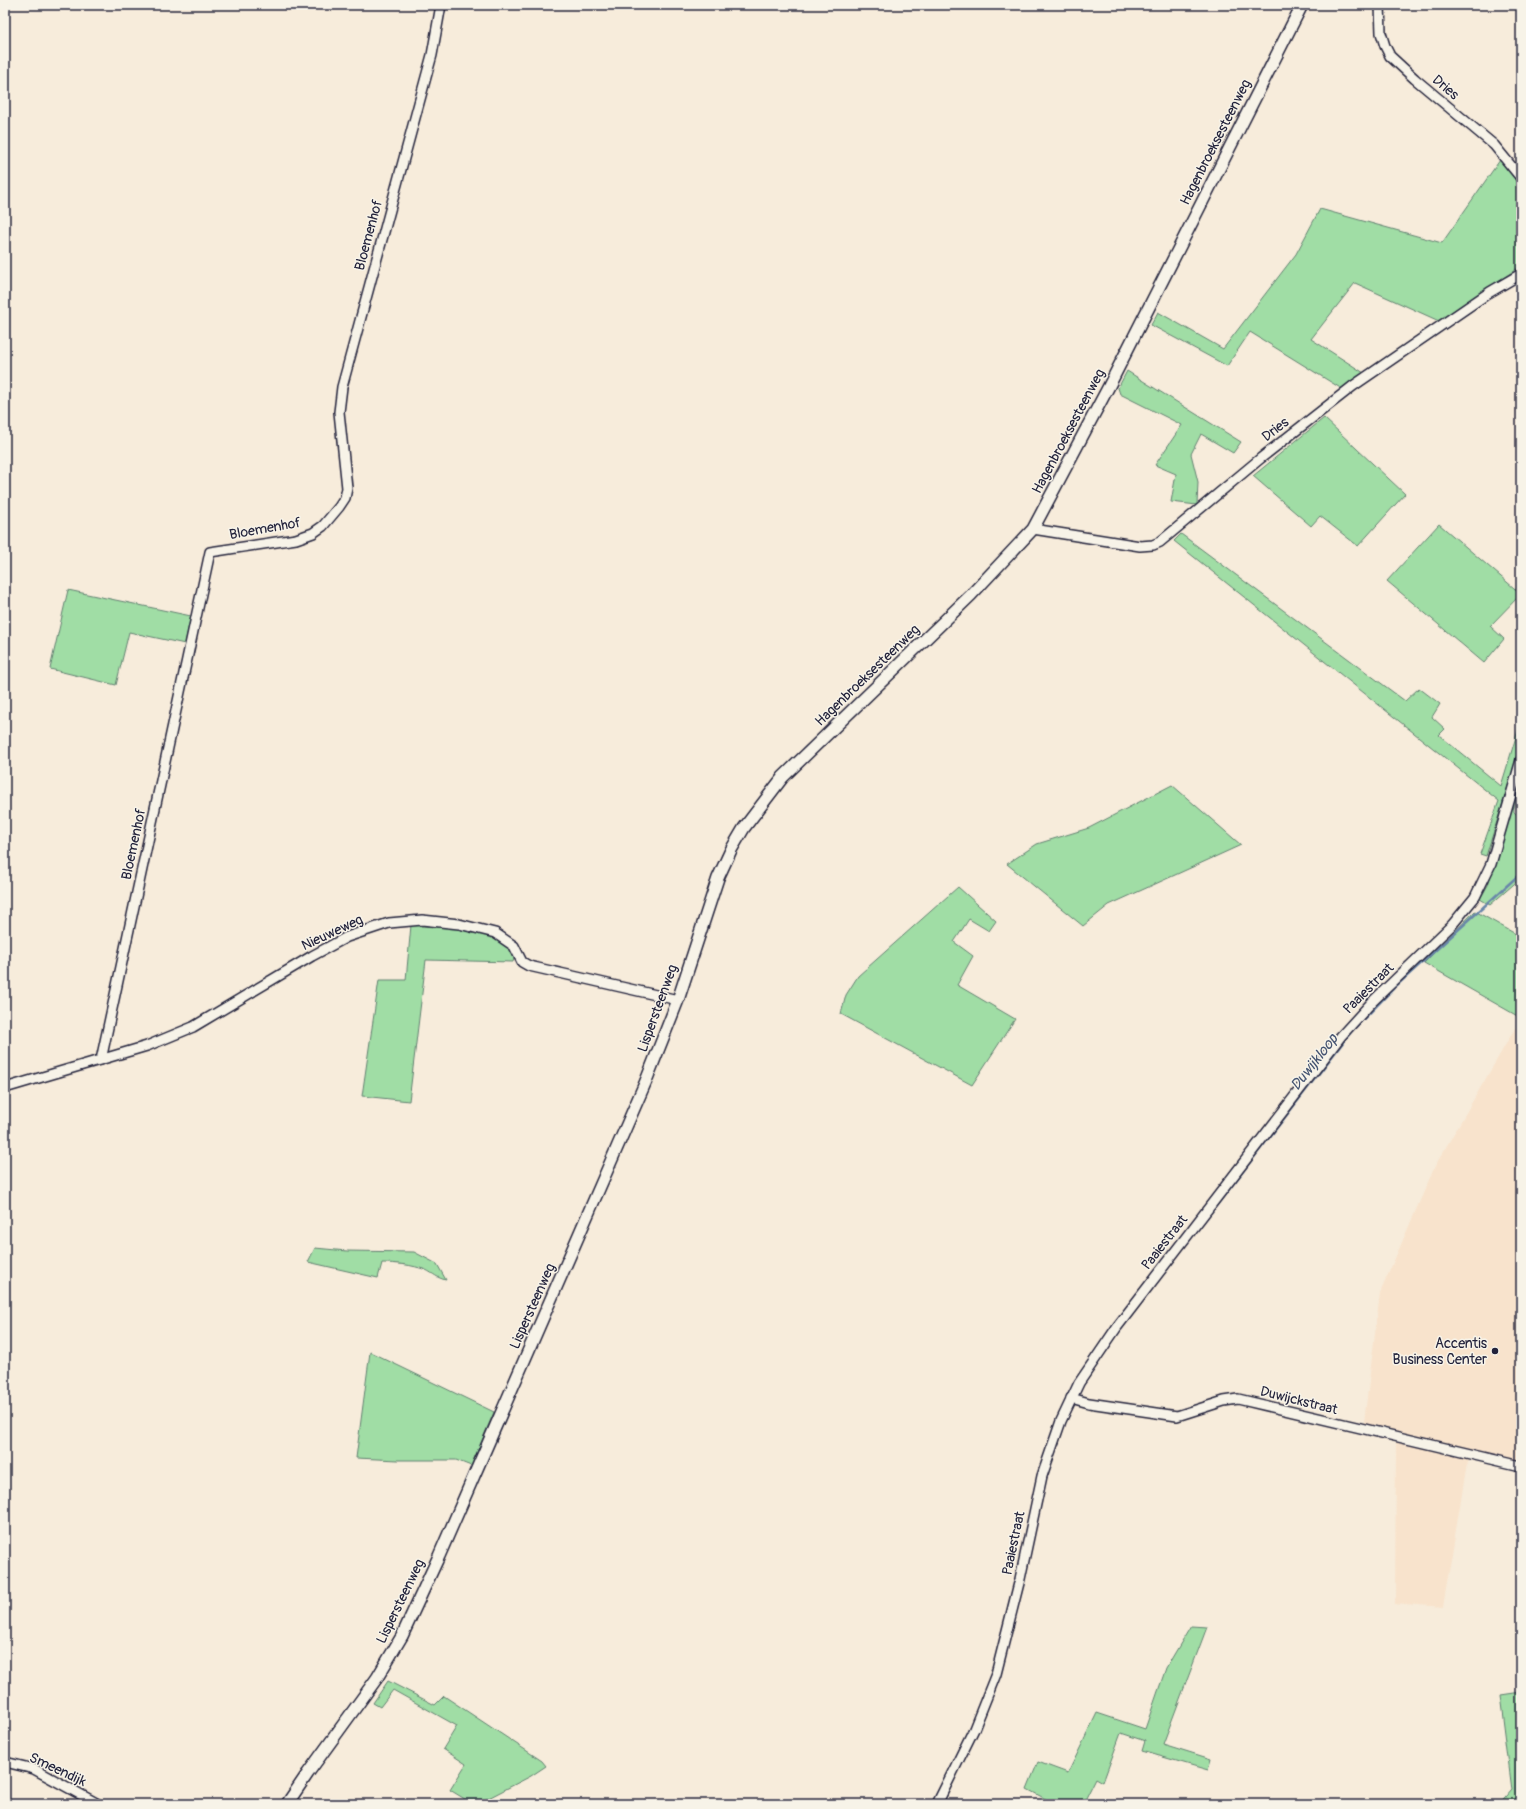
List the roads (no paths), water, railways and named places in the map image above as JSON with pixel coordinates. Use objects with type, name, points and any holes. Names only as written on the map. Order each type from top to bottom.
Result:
[{"type":"street","name":"Bloemenhof","points":[[101,1060],[210,552],[296,539],[314,533],[332,516],[345,498],[348,476],[342,444],[339,412],[342,387],[432,55],[441,5]]},
{"type":"street","name":"Hagenbroeksesteenweg","points":[[765,801],[783,778],[971,595],[1033,529],[1109,386],[1302,5]]},
{"type":"street","name":"Dries","points":[[1380,5],[1381,33],[1390,56],[1431,93],[1494,145],[1521,178]]},
{"type":"street","name":"Dries","points":[[1033,529],[1140,546],[1153,546],[1160,542],[1261,458],[1342,394],[1490,292],[1521,274]]},
{"type":"street","name":"Paaiestraat","points":[[937,1804],[974,1729],[996,1674],[1020,1579],[1042,1476],[1051,1446],[1071,1398],[1107,1339],[1341,1036],[1373,1001],[1452,925],[1475,898],[1491,864],[1521,760]]},
{"type":"street","name":"Lispersteenweg","points":[[287,1804],[377,1678],[402,1636],[439,1556],[621,1138],[678,1000],[718,878],[744,828],[765,801]]},
{"type":"street","name":"Nieuweweg","points":[[5,1088],[147,1046],[193,1026],[347,937],[389,923],[422,920],[459,924],[494,933],[505,938],[514,946],[522,962],[529,966],[678,1000]]},
{"type":"street","name":"Duwijckstraat","points":[[1071,1398],[1088,1403],[1177,1416],[1224,1400],[1238,1399],[1521,1466]]},
{"type":"street","name":"Smeendijk","points":[[5,1762],[34,1769],[98,1804]]},
{"type":"waterway","name":"Duwijkloop","points":[[1213,1210],[1351,1032],[1396,986],[1521,873]]},
{"type":"place","name":"Accentis Business Center","points":[[1495,1351]]}]
